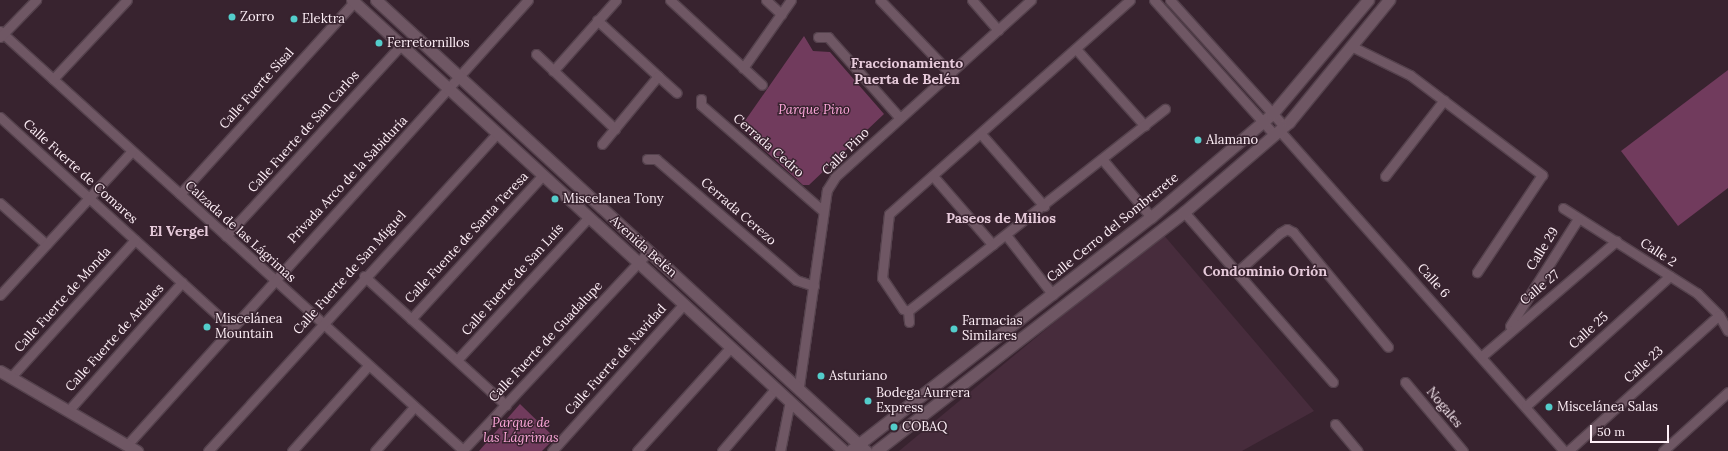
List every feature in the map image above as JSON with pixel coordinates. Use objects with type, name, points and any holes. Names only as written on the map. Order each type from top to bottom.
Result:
[{"type":"main road","name":"Avenida Belén","points":[[376,0],[649,251],[799,386],[859,449]]},
{"type":"main road","name":"Calle Cerro del Sombrerete","points":[[859,449],[1150,217],[1263,122],[1272,114],[1368,0]]},
{"type":"main road","points":[[876,451],[1184,212],[1279,130],[1353,47],[1389,0]]},
{"type":"main road","name":"Avenida Belén","points":[[353,1],[844,451]]},
{"type":"main road","points":[[0,371],[137,451]]},
{"type":"street","points":[[1,34],[36,0]]},
{"type":"street","points":[[53,79],[126,0]]},
{"type":"street","name":"Privada Arco de la Sabiduría","points":[[127,445],[274,279],[449,89],[528,0]]},
{"type":"street","points":[[553,70],[616,0]]},
{"type":"street","points":[[670,0],[762,85]]},
{"type":"street","points":[[766,0],[781,14]]},
{"type":"street","points":[[743,68],[791,0]]},
{"type":"street","points":[[880,0],[951,74]]},
{"type":"street","points":[[972,0],[998,30]]},
{"type":"street","name":"Calle Pino","points":[[799,386],[814,286],[822,210],[835,177],[951,74],[1031,0]]},
{"type":"street","points":[[908,312],[903,309],[882,278],[887,220],[892,210],[981,134],[1130,0]]},
{"type":"street","points":[[1154,0],[1263,122],[1279,130]]},
{"type":"street","points":[[1170,0],[1272,114],[1279,130]]},
{"type":"street","name":"Calle Fuerte Sisal","points":[[180,194],[353,1]]},
{"type":"street","points":[[597,20],[677,93]]},
{"type":"street","name":"Calzada de las Lágrimas","points":[[1,34],[53,79],[463,451]]},
{"type":"street","points":[[818,37],[828,37],[900,118]]},
{"type":"street","name":"Calle Fuerte de San Carlos","points":[[226,236],[400,45]]},
{"type":"street","points":[[1353,47],[1393,64],[1444,100],[1542,175],[1476,272]]},
{"type":"street","points":[[1076,49],[1145,126]]},
{"type":"street","points":[[536,54],[614,128]]},
{"type":"street","points":[[602,144],[658,76]]},
{"type":"street","name":"Cerrada Cedro","points":[[701,99],[701,105],[822,210]]},
{"type":"street","points":[[1385,176],[1444,100]]},
{"type":"street","points":[[908,312],[1165,109]]},
{"type":"street","name":"Calle Fuerte de Comares","points":[[0,117],[231,327]]},
{"type":"street","name":"Calle 6","points":[[1279,130],[1482,356],[1564,451]]},
{"type":"street","name":"Calle Fuerte de San Miguel","points":[[208,451],[364,276],[497,133]]},
{"type":"street","points":[[981,134],[1044,206]]},
{"type":"street","points":[[2,290],[132,151]]},
{"type":"street","name":"Cerrada Cerezo","points":[[647,159],[656,159],[796,280],[814,286]]},
{"type":"street","points":[[1102,159],[1150,217]]},
{"type":"street","name":"Calle Fuente de Santa Teresa","points":[[411,319],[543,175]]},
{"type":"street","points":[[933,176],[993,245]]},
{"type":"street","points":[[0,202],[46,244]]},
{"type":"street","name":"Calle 2","points":[[1563,208],[1578,219],[1616,241],[1697,293],[1719,315],[1728,331]]},
{"type":"street","points":[[1184,212],[1333,382]]},
{"type":"street","name":"Calle Fuerte de San Luís","points":[[457,360],[589,217]]},
{"type":"street","name":"Calle 29","points":[[1505,334],[1578,219]]},
{"type":"street","points":[[1237,272],[1280,233],[1286,229],[1293,232],[1388,347]]},
{"type":"street","points":[[1006,235],[1053,295]]},
{"type":"street","name":"Calle Fuerte de Monda","points":[[11,377],[135,240]]},
{"type":"street","name":"Calle 27","points":[[1482,356],[1505,334],[1616,241]]},
{"type":"street","name":"Calle Fuerte de Guadalupe","points":[[463,451],[649,251]]},
{"type":"street","points":[[364,276],[506,405]]},
{"type":"street","name":"Calle 25","points":[[1526,406],[1670,276]]},
{"type":"street","name":"Calle Fuerte de Ardales","points":[[68,411],[182,282]]},
{"type":"street","name":"Calle Fuerte de Navidad","points":[[555,450],[684,304]]},
{"type":"street","points":[[908,312],[909,322]]},
{"type":"street","name":"Calle 23","points":[[1568,451],[1719,315]]},
{"type":"street","points":[[637,451],[731,347]]},
{"type":"street","points":[[292,451],[369,366]]},
{"type":"street","name":"Nogales","points":[[1405,382],[1463,451]]},
{"type":"street","points":[[722,451],[776,388]]},
{"type":"street","points":[[1663,451],[1728,392]]},
{"type":"street","points":[[780,451],[790,401]]},
{"type":"street","points":[[375,451],[414,407]]},
{"type":"street","points":[[1335,424],[1358,451]]},
{"type":"shaded area","points":[[1162,233],[1314,411],[1242,451],[899,451]]},
{"type":"green space","name":"Parque Pino","points":[[804,36],[813,51],[830,52],[884,114],[809,185],[803,185],[740,128]]},
{"type":"green space","points":[[1728,70],[1728,188],[1678,226],[1621,151]]},
{"type":"green space","name":"Parque de las Lágrimas","points":[[520,404],[555,438],[542,451],[479,451]]},
{"type":"place","name":"Zorro","points":[[232,17]]},
{"type":"place","name":"Elektra","points":[[294,19]]},
{"type":"place","name":"Ferretornillos","points":[[379,43]]},
{"type":"place","name":"Alamano","points":[[1198,140]]},
{"type":"place","name":"Miscelanea Tony","points":[[555,199]]},
{"type":"place","name":"Miscelánea Mountain","points":[[207,327]]},
{"type":"place","name":"Farmacias Similares","points":[[954,329]]},
{"type":"place","name":"Asturiano","points":[[821,376]]},
{"type":"place","name":"Bodega Aurrera Express","points":[[868,401]]},
{"type":"place","name":"Miscelánea Salas","points":[[1549,407]]},
{"type":"place","name":"COBAQ","points":[[894,427]]},
{"type":"district","name":"Fraccionamiento Puerta de Belén","points":[[907,72]]},
{"type":"district","name":"Paseos de Milios","points":[[1001,218]]},
{"type":"district","name":"El Vergel","points":[[179,231]]},
{"type":"district","name":"Condominio Orión","points":[[1265,271]]}]
